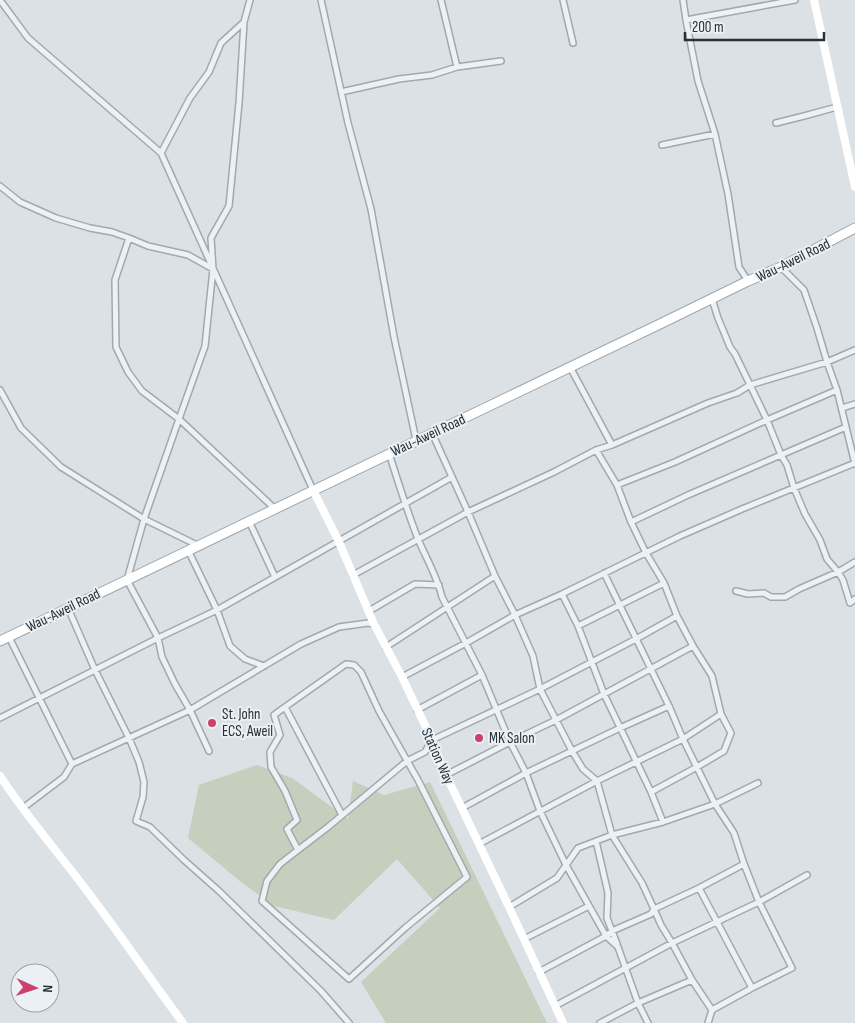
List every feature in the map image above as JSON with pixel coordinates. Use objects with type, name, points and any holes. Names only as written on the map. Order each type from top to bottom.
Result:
[{"type":"main road","points":[[814,0],[855,187]]},
{"type":"main road","name":"Wau-Aweil Road","points":[[4,639],[748,281],[781,268],[855,228]]},
{"type":"main road","name":"Station Way","points":[[313,490],[339,542],[374,624],[402,676],[432,740],[446,775],[510,907],[562,1023]]},
{"type":"main road","points":[[0,776],[41,834],[100,908],[183,1023]]},
{"type":"street","points":[[0,0],[28,38],[161,154],[313,490]]},
{"type":"street","points":[[209,751],[162,657],[158,638],[127,580],[144,519],[205,346],[213,269],[211,238],[229,206],[239,103],[244,22],[250,0]]},
{"type":"street","points":[[321,0],[348,122],[371,209],[394,337],[416,440]]},
{"type":"street","points":[[441,0],[457,67]]},
{"type":"street","points":[[563,0],[573,43]]},
{"type":"street","points":[[683,0],[698,81],[715,134],[728,194],[739,267],[748,281]]},
{"type":"street","points":[[686,20],[795,0]]},
{"type":"street","points":[[161,154],[190,98],[209,72],[221,43],[244,22]]},
{"type":"street","points":[[341,92],[398,79],[432,75],[457,67],[501,61]]},
{"type":"street","points":[[776,123],[837,107]]},
{"type":"street","points":[[662,145],[715,134]]},
{"type":"street","points":[[0,186],[20,202],[56,218],[112,232],[148,246],[188,255],[213,269]]},
{"type":"street","points":[[129,238],[115,280],[116,347],[128,372],[142,391],[179,419],[274,508]]},
{"type":"street","points":[[402,676],[515,615],[705,525],[855,464],[837,390],[804,290],[781,268]]},
{"type":"street","points":[[712,299],[730,347],[767,420],[781,455],[788,465],[794,488],[806,514],[827,558],[838,572],[850,603],[855,599]]},
{"type":"street","points":[[353,575],[468,512],[596,450],[612,446],[708,403],[737,393],[750,385],[827,362],[855,350]]},
{"type":"street","points":[[570,367],[612,446]]},
{"type":"street","points":[[0,390],[22,428],[61,467],[144,519],[197,545]]},
{"type":"street","points":[[617,485],[675,462],[837,390]]},
{"type":"street","points":[[842,408],[855,404]]},
{"type":"street","points":[[631,522],[688,495],[846,427]]},
{"type":"street","points":[[432,433],[495,576],[533,656],[540,689],[583,769],[597,781],[612,835],[642,883],[661,925],[692,980],[712,1010]]},
{"type":"street","points":[[596,450],[617,485],[631,522],[646,553],[664,583],[677,616],[712,676],[721,714],[731,733],[724,751],[651,792]]},
{"type":"street","points":[[389,453],[405,504],[418,539],[439,585],[442,597],[482,675],[510,742],[526,774],[540,811],[566,865],[606,936],[618,948]]},
{"type":"street","points":[[0,718],[217,610],[452,477]]},
{"type":"street","points":[[248,520],[275,577]]},
{"type":"street","points":[[188,550],[217,610],[230,646],[245,659],[264,666]]},
{"type":"street","points":[[736,591],[748,594],[764,593],[771,598],[785,597],[855,562]]},
{"type":"street","points":[[604,573],[669,706],[682,739],[715,804],[734,833],[759,902],[792,968],[712,1010],[708,1023]]},
{"type":"street","points":[[386,647],[495,576]]},
{"type":"street","points":[[578,626],[664,583]]},
{"type":"street","points":[[368,611],[415,584],[439,585]]},
{"type":"street","points":[[562,594],[578,626],[604,694],[651,792],[662,822]]},
{"type":"street","points":[[68,608],[139,762],[144,782],[143,797],[136,821],[150,827],[219,891],[321,991],[350,1023]]},
{"type":"street","points":[[298,850],[287,828],[297,820],[285,791],[271,767],[270,752],[280,735],[274,715],[346,664],[354,665],[360,672],[379,711],[408,761],[467,877],[405,928],[349,979],[262,901],[267,881],[280,864],[298,850],[342,815],[408,761],[425,752],[432,740],[540,689],[677,616]]},
{"type":"street","points":[[23,808],[64,777],[72,764],[190,710],[301,644],[339,627],[368,623],[374,624]]},
{"type":"street","points":[[4,639],[39,699],[72,764]]},
{"type":"street","points":[[446,775],[556,720],[694,646]]},
{"type":"street","points":[[417,710],[482,675]]},
{"type":"street","points":[[462,808],[572,751],[669,706]]},
{"type":"street","points":[[285,707],[342,815]]},
{"type":"street","points":[[479,844],[597,781],[682,739],[721,714]]},
{"type":"street","points":[[510,907],[557,878],[578,848],[612,835],[662,822],[715,804],[758,783]]},
{"type":"street","points":[[596,841],[608,893],[607,918],[624,968],[648,1023]]},
{"type":"street","points":[[538,972],[612,931],[651,914],[654,909],[744,864]]},
{"type":"street","points":[[554,1006],[672,943],[759,902],[806,875]]},
{"type":"street","points":[[699,888],[752,988]]},
{"type":"street","points":[[524,939],[589,906]]},
{"type":"street","points":[[600,1023],[638,1003],[692,980]]},
{"type":"green space","points":[[257,765],[292,778],[348,819],[353,781],[384,795],[430,782],[547,1023],[386,1023],[361,982],[440,908],[397,859],[334,920],[274,906],[241,882],[188,838],[199,785]]},
{"type":"place","name":"St. John ECS, Aweil","points":[[212,723]]},
{"type":"place","name":"MK Salon","points":[[479,738]]}]
